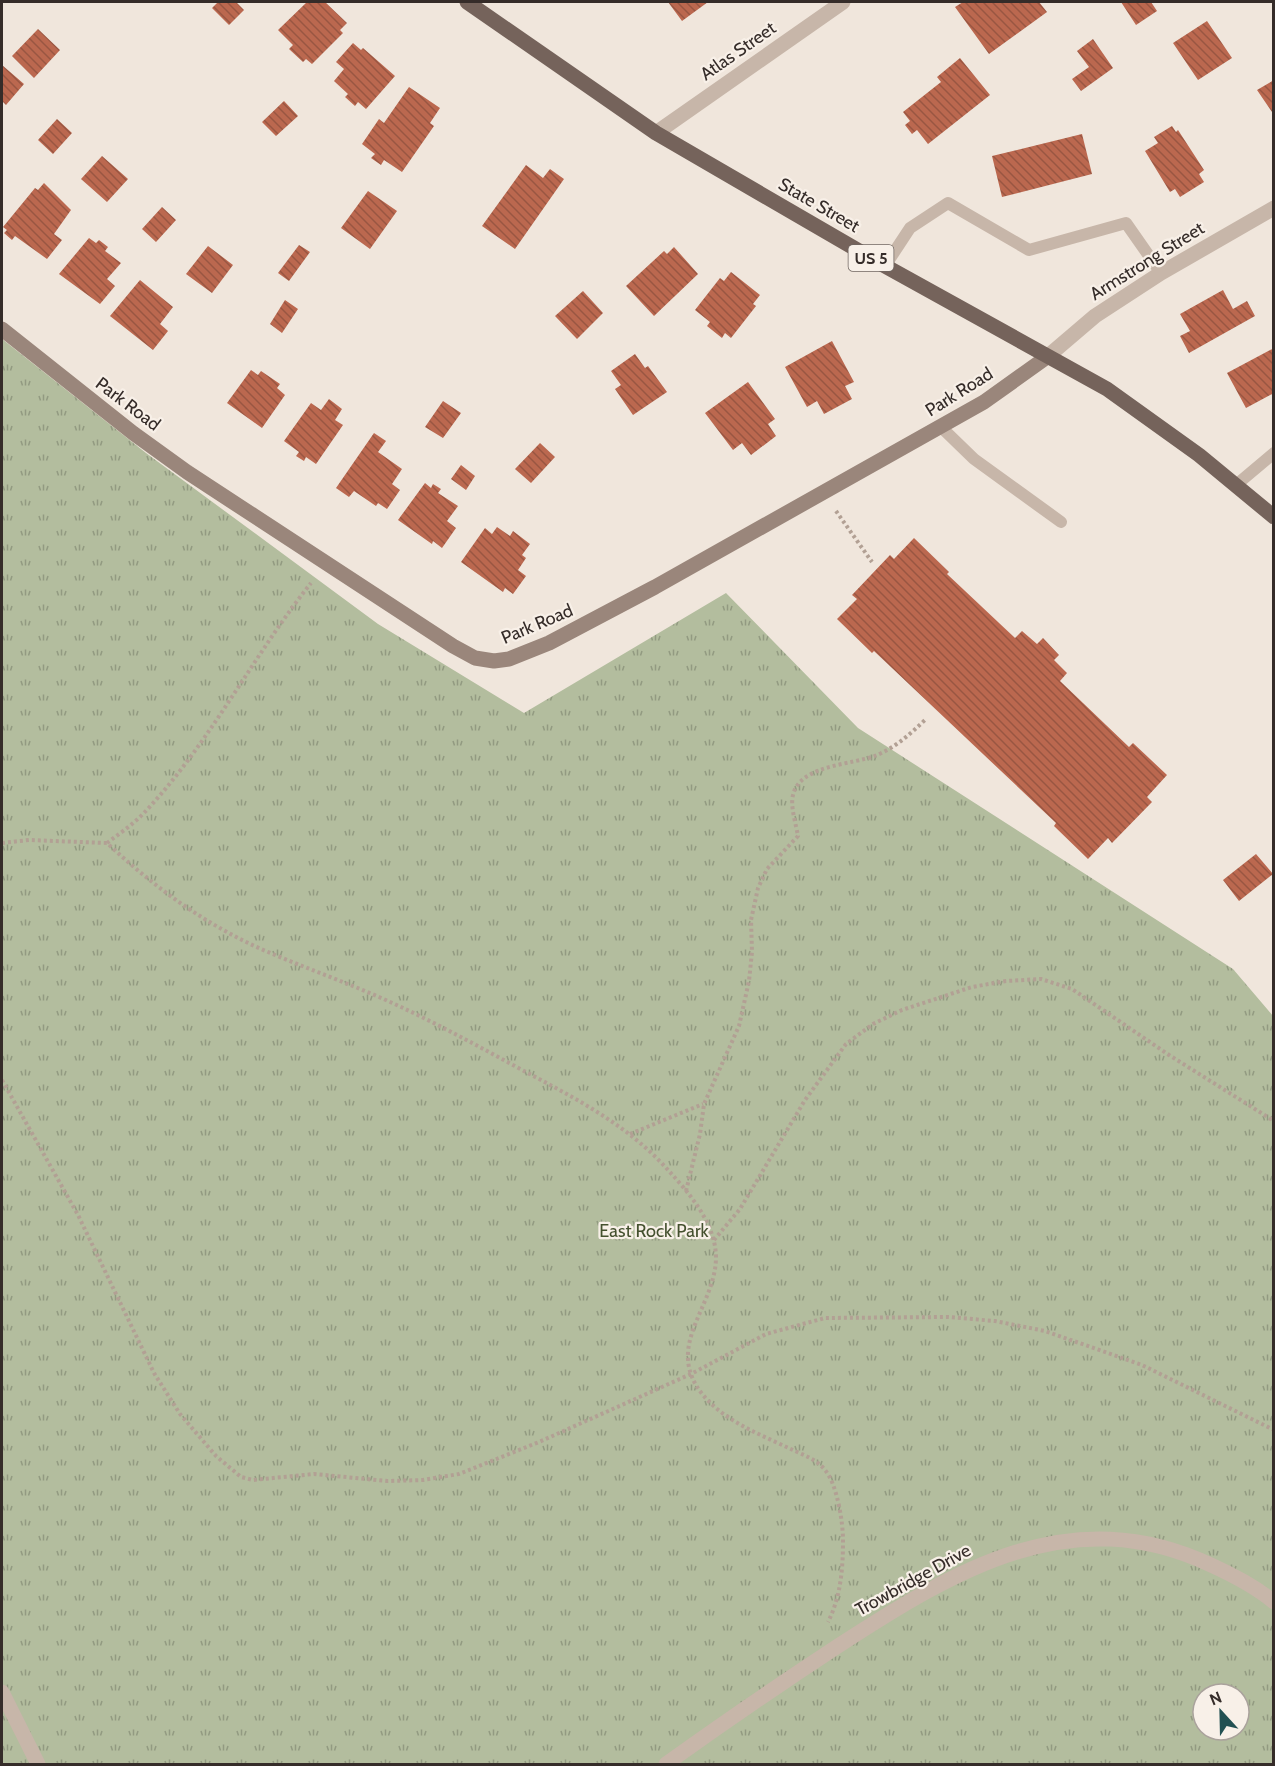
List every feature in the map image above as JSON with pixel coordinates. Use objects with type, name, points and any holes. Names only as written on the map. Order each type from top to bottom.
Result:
[{"type":"main road","name":"State Street","points":[[467,2],[656,133],[885,266],[1117,396],[1199,455],[1274,517]]},
{"type":"main road","name":"Park Road","points":[[2,329],[132,433],[186,472],[475,658],[494,661],[509,659],[549,643],[613,610],[984,402],[1047,357]]},
{"type":"street","name":"Atlas Street","points":[[656,133],[843,2]]},
{"type":"street","name":"Armstrong Street","points":[[1047,357],[1095,316],[1161,273],[1274,208]]},
{"type":"street","name":"Trowbridge Drive","points":[[666,1764],[807,1666],[917,1596],[953,1576],[995,1558],[1035,1545],[1075,1539],[1112,1539],[1153,1545],[1193,1557],[1234,1576],[1274,1602]]},
{"type":"street","points":[[2,1692],[38,1764]]},
{"type":"lane","points":[[885,266],[910,228],[948,203],[1029,250],[1126,223],[1161,273]]},
{"type":"lane","points":[[941,427],[974,459],[1061,522]]},
{"type":"lane","points":[[1236,485],[1274,453]]},
{"type":"path","points":[[847,526],[872,562]]},
{"type":"path","points":[[107,843],[142,815],[204,738],[236,689],[328,562]]},
{"type":"path","points":[[686,1191],[704,1104],[739,1026],[749,981],[752,952],[751,920],[758,888],[767,869],[798,836],[793,795],[801,780],[827,767],[855,763],[878,755],[901,742],[925,720]]},
{"type":"path","points":[[2,843],[29,840],[107,843],[146,879],[207,920],[260,948],[441,1025],[570,1096],[630,1134],[666,1167],[703,1215],[713,1240],[716,1259],[711,1285],[689,1344],[686,1361],[691,1374],[701,1392],[713,1406],[743,1426],[813,1459],[827,1472],[837,1500],[843,1529],[843,1567],[838,1597],[824,1626]]},
{"type":"path","points":[[713,1240],[740,1209],[805,1100],[846,1044],[873,1024],[902,1010],[972,987],[1041,979],[1072,989],[1168,1055],[1274,1121]]},
{"type":"path","points":[[2,1080],[78,1215],[154,1373],[180,1414],[216,1456],[241,1477],[267,1480],[314,1474],[387,1481],[423,1480],[459,1474],[539,1442],[691,1374],[766,1334],[825,1318],[948,1317],[995,1321],[1045,1330],[1142,1365],[1274,1430]]},
{"type":"path","points":[[630,1134],[704,1104]]},
{"type":"green space","name":"East Rock Park","points":[[2,339],[146,453],[378,624],[524,713],[726,593],[858,728],[1233,969],[1273,1016],[1273,1764],[2,1764]]},
{"type":"building","points":[[218,2],[236,2],[244,10],[229,25],[212,8]]},
{"type":"building","points":[[307,2],[325,2],[347,23],[340,30],[343,33],[312,64],[306,59],[303,62],[289,49],[293,45],[278,30]]},
{"type":"building","points":[[668,2],[708,2],[682,21]]},
{"type":"building","points":[[963,2],[1039,2],[1047,12],[989,54],[955,7]]},
{"type":"building","points":[[1121,2],[1151,2],[1157,11],[1136,25]]},
{"type":"building","points":[[1207,21],[1232,58],[1198,80],[1173,43]]},
{"type":"building","points":[[38,29],[60,50],[34,78],[12,56]]},
{"type":"building","points":[[1093,39],[1113,68],[1081,91],[1072,79],[1089,67],[1077,51]]},
{"type":"building","points":[[353,43],[361,50],[363,48],[395,76],[366,109],[358,102],[355,106],[345,97],[348,94],[334,81],[344,69],[336,62]]},
{"type":"building","points":[[960,58],[990,95],[928,144],[917,130],[912,134],[905,125],[910,121],[903,112],[941,82],[937,77]]},
{"type":"building","points":[[2,65],[24,84],[6,105],[2,101]]},
{"type":"building","points":[[1274,80],[1274,115],[1257,90]]},
{"type":"building","points":[[409,87],[440,108],[430,123],[434,126],[402,172],[384,160],[381,165],[371,158],[375,154],[362,144],[379,119],[384,123]]},
{"type":"building","points":[[284,101],[298,116],[276,136],[262,122]]},
{"type":"building","points":[[57,119],[72,133],[53,154],[38,140]]},
{"type":"building","points":[[1172,126],[1176,132],[1178,130],[1204,170],[1199,174],[1204,182],[1180,197],[1175,189],[1170,192],[1145,151],[1158,143],[1154,137]]},
{"type":"building","points":[[1082,134],[1092,174],[1002,197],[992,156]]},
{"type":"building","points":[[102,156],[128,179],[107,202],[81,179]]},
{"type":"building","points":[[526,165],[543,178],[550,169],[564,179],[515,249],[482,226]]},
{"type":"building","points":[[44,183],[71,210],[54,234],[62,240],[47,259],[15,236],[12,240],[4,233],[7,230],[3,227],[35,188],[38,190]]},
{"type":"building","points":[[368,191],[397,211],[370,249],[341,228]]},
{"type":"building","points":[[162,207],[176,220],[156,242],[142,229]]},
{"type":"building","points":[[89,238],[96,243],[99,240],[108,247],[105,251],[121,263],[107,279],[115,286],[100,304],[59,274]]},
{"type":"building","points":[[299,245],[310,252],[289,281],[278,273]]},
{"type":"building","points":[[208,246],[233,265],[212,293],[186,274]]},
{"type":"building","points":[[674,247],[698,274],[654,316],[626,286],[664,251],[667,254]]},
{"type":"building","points":[[731,272],[760,295],[753,304],[756,306],[731,338],[725,333],[722,338],[707,326],[710,322],[695,310],[720,278],[724,281]]},
{"type":"building","points":[[140,280],[173,307],[160,324],[168,331],[153,350],[110,316]]},
{"type":"building","points":[[1223,290],[1233,309],[1247,301],[1255,316],[1189,353],[1180,336],[1190,331],[1180,314]]},
{"type":"building","points":[[583,291],[603,313],[577,339],[555,316]]},
{"type":"building","points":[[285,300],[298,309],[282,333],[270,324]]},
{"type":"building","points":[[832,341],[854,382],[845,386],[852,399],[824,414],[817,401],[807,407],[785,367]]},
{"type":"building","points":[[1274,348],[1274,393],[1246,408],[1227,373]]},
{"type":"building","points":[[635,354],[645,368],[648,366],[667,392],[633,415],[615,389],[621,385],[611,371]]},
{"type":"building","points":[[251,370],[258,375],[261,371],[280,384],[277,388],[285,395],[262,428],[227,403]]},
{"type":"building","points":[[748,382],[775,419],[768,424],[776,436],[751,455],[742,443],[733,450],[705,413]]},
{"type":"building","points":[[329,399],[342,409],[335,420],[343,425],[316,464],[306,457],[304,461],[296,456],[299,452],[284,441],[311,403],[321,410]]},
{"type":"building","points":[[443,401],[461,413],[443,438],[425,427]]},
{"type":"building","points":[[374,433],[386,441],[378,452],[402,469],[392,484],[400,490],[387,509],[378,503],[376,506],[354,491],[349,497],[336,488]]},
{"type":"building","points":[[540,443],[555,457],[531,483],[515,469]]},
{"type":"building","points":[[461,465],[475,476],[466,490],[451,479]]},
{"type":"building","points":[[425,483],[431,488],[433,484],[441,489],[438,493],[458,506],[447,521],[456,528],[442,548],[433,541],[432,544],[398,520]]},
{"type":"building","points":[[497,527],[510,536],[513,531],[530,544],[522,555],[526,558],[518,570],[526,576],[513,594],[505,588],[503,592],[461,562],[485,528],[492,534]]},
{"type":"building","points":[[914,538],[949,572],[947,574],[1015,638],[1022,631],[1037,644],[1043,638],[1059,655],[1054,660],[1067,673],[1060,681],[1129,747],[1133,743],[1167,775],[1147,797],[1152,802],[1112,843],[1108,838],[1088,859],[1054,826],[1056,823],[874,651],[872,653],[837,619],[857,599],[852,595],[890,555],[894,559]]},
{"type":"building","points":[[1256,854],[1273,874],[1239,901],[1223,880]]}]
